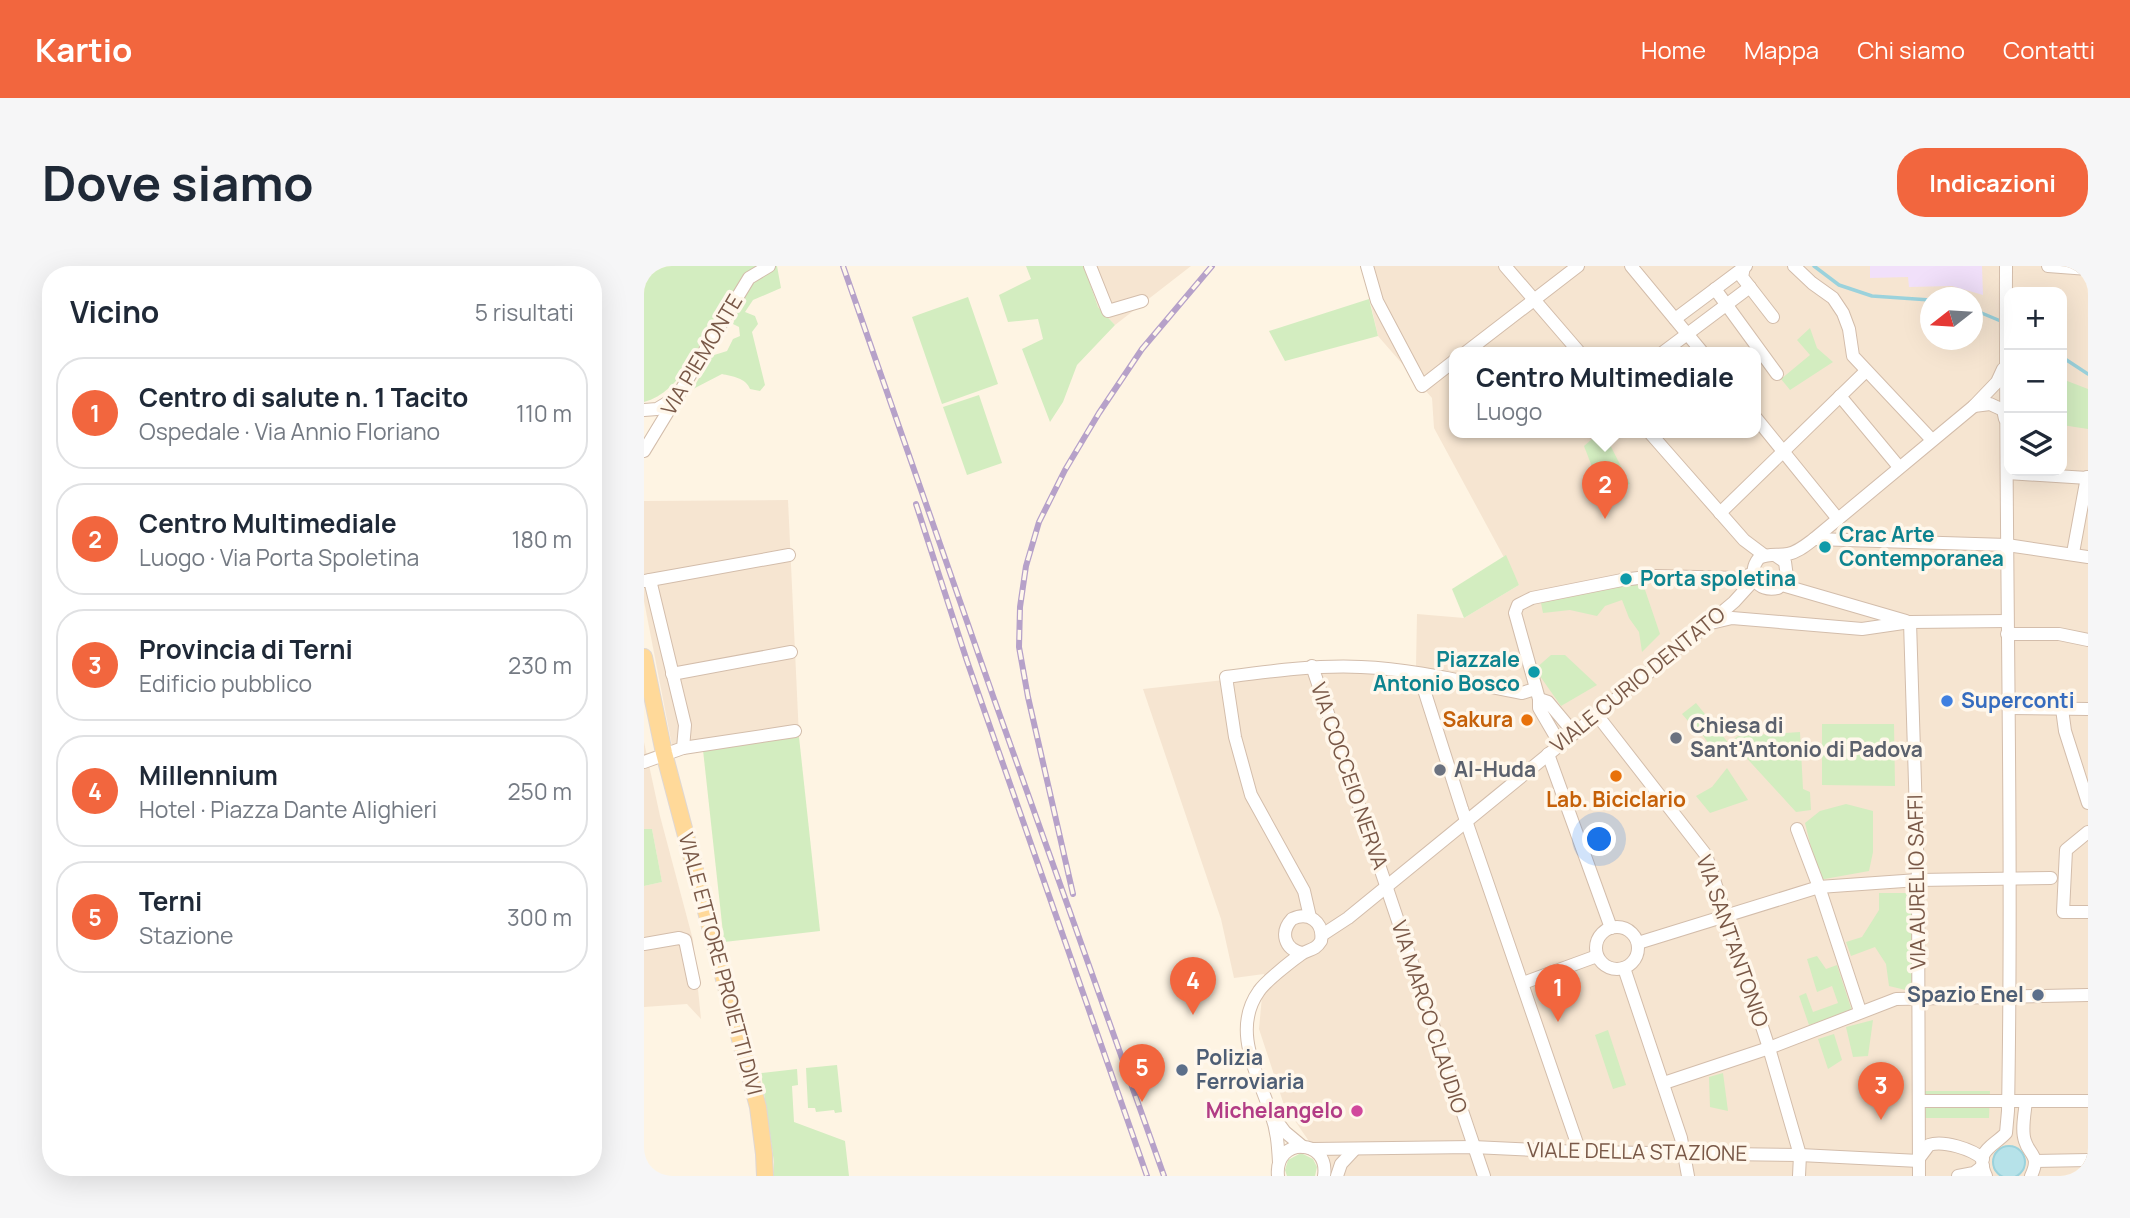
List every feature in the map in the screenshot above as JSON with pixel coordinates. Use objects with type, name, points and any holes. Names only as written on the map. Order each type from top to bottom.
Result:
[{"type":"main road","name":"VIALE ETTORE PROIETTI DIVI","points":[[644,657],[664,753],[758,1107],[765,1176]]},
{"type":"street","name":"VIA PIEMONTE","points":[[647,445],[749,278],[768,266]]},
{"type":"street","points":[[1090,266],[1108,311],[1142,301]]},
{"type":"street","points":[[1367,266],[1377,301],[1422,386],[1449,364]]},
{"type":"street","points":[[1505,266],[1575,347]]},
{"type":"street","points":[[1473,347],[1578,266]]},
{"type":"street","points":[[1631,266],[1698,347]]},
{"type":"street","points":[[1794,266],[1833,298],[1850,329],[1853,356],[1931,440]]},
{"type":"street","points":[[2005,350],[2006,266]]},
{"type":"street","points":[[2048,266],[2088,269]]},
{"type":"street","points":[[1675,318],[1745,267]]},
{"type":"street","points":[[1745,267],[1742,277],[1773,317]]},
{"type":"street","points":[[1670,347],[1750,287]]},
{"type":"street","points":[[1715,289],[1758,347]]},
{"type":"street","points":[[1761,352],[1777,374]]},
{"type":"street","points":[[1755,577],[1759,558],[1788,554],[1814,539],[1974,406],[1997,382],[2004,368]]},
{"type":"street","points":[[1720,513],[1866,371]]},
{"type":"street","points":[[1840,396],[1899,467]]},
{"type":"street","points":[[644,410],[657,409],[676,398]]},
{"type":"street","points":[[1974,406],[1990,404],[2003,410],[2004,414]]},
{"type":"street","points":[[1761,425],[1838,519]]},
{"type":"street","points":[[1654,438],[1744,540],[1785,562],[1785,579]]},
{"type":"street","points":[[1958,1176],[1974,1173],[1984,1167],[1989,1146],[2007,1133],[2011,879],[2007,476]]},
{"type":"street","points":[[2067,476],[2087,477],[2073,553]]},
{"type":"street","points":[[1814,539],[2007,545],[2088,556]]},
{"type":"street","points":[[1744,540],[1755,577],[1772,589],[1785,579],[1799,550]]},
{"type":"street","points":[[683,748],[685,724],[647,581],[789,555]]},
{"type":"street","points":[[1560,744],[1539,708],[1515,613],[1518,605],[1532,598],[1626,579],[1655,576],[1755,577]]},
{"type":"street","name":"VIALE CURIO DENTATO","points":[[1271,1114],[1257,1080],[1247,1042],[1246,1022],[1251,1004],[1261,988],[1302,953],[1313,950],[1321,941],[1322,935],[1348,918],[1708,624],[1734,602],[1755,577]]},
{"type":"street","points":[[1785,579],[1910,622]]},
{"type":"street","points":[[1708,624],[1732,618],[1861,629],[1910,622],[2007,627],[2088,640]]},
{"type":"street","name":"VIA AURELIO SAFFI","points":[[1910,622],[1918,880],[1919,1176]]},
{"type":"street","points":[[672,674],[791,652]]},
{"type":"street","points":[[1322,935],[1313,919],[1304,891],[1251,795],[1235,737],[1226,677],[1312,666],[1364,667],[1419,674],[1537,694],[1548,702],[1574,733]]},
{"type":"street","name":"VIA COCCEIO NERVA","points":[[1312,666],[1386,886]]},
{"type":"street","points":[[1419,674],[1466,821],[1580,1152]]},
{"type":"street","points":[[2009,708],[2088,709]]},
{"type":"street","points":[[2062,709],[2065,731],[2088,803]]},
{"type":"street","name":"VIA SANT'ANTONIO","points":[[1597,715],[1706,855],[1769,1048],[1800,1155],[1799,1176]]},
{"type":"street","points":[[645,761],[683,748],[795,731]]},
{"type":"street","points":[[1548,754],[1611,928]]},
{"type":"street","points":[[1797,829],[1860,1012]]},
{"type":"street","points":[[2088,832],[2066,850],[2063,912],[2088,912]]},
{"type":"street","points":[[1638,943],[1819,887],[1918,880],[2051,878]]},
{"type":"street","name":"VIA MARCO CLAUDIO","points":[[1386,886],[1484,1176]]},
{"type":"street","points":[[1275,977],[1283,957],[1286,941],[1284,931],[1289,922],[1296,917],[1348,918]]},
{"type":"street","points":[[1611,928],[1624,928],[1638,943],[1637,957],[1624,968],[1606,967],[1597,956],[1600,936],[1611,928]]},
{"type":"street","points":[[644,944],[679,938],[685,940],[694,983]]},
{"type":"street","points":[[1286,941],[1295,951],[1302,953]]},
{"type":"street","points":[[1523,983],[1597,956]]},
{"type":"street","points":[[1624,968],[1664,1083],[1685,1153],[1688,1176]]},
{"type":"street","points":[[1664,1083],[1769,1048],[1896,999],[2088,995]]},
{"type":"street","points":[[1919,1101],[2088,1101]]},
{"type":"street","points":[[2026,1101],[2025,1142],[2035,1161],[2031,1176]]},
{"type":"street","points":[[1271,1114],[1285,1132],[1321,1158],[1326,1174]]},
{"type":"street","points":[[1271,1114],[1278,1139],[1278,1176]]},
{"type":"street","points":[[1927,1176],[1919,1161],[1924,1149],[1935,1143],[1973,1153],[1984,1167]]},
{"type":"street","name":"VIALE DELLA STAZIONE","points":[[1308,1148],[1473,1147],[1580,1152],[1800,1155],[1919,1161]]},
{"type":"street","points":[[1279,1162],[1289,1150],[1308,1148]]},
{"type":"street","points":[[1337,1176],[1341,1164],[1355,1149]]},
{"type":"street","points":[[2035,1161],[2088,1160]]},
{"type":"shaded area","points":[[1084,266],[1191,266],[1115,325],[1098,307]]},
{"type":"shaded area","points":[[1362,266],[2088,266],[2088,1176],[1333,1176],[1284,1105],[1259,1029],[1264,974],[1234,978],[1221,919],[1143,689],[1287,670],[1416,666],[1417,614],[1464,618],[1519,585],[1434,428],[1432,398],[1378,336]]},
{"type":"shaded area","points":[[1870,266],[1982,266],[1983,287],[1909,287],[1908,277],[1870,278]]},
{"type":"shaded area","points":[[788,500],[799,737],[674,756],[644,601],[644,501]]},
{"type":"shaded area","points":[[644,742],[660,816],[693,940],[701,1019],[687,1004],[644,1007],[644,886],[662,882],[652,829],[644,829]]},
{"type":"green space","points":[[644,266],[777,266],[781,288],[753,300],[745,312],[755,316],[758,324],[752,332],[765,385],[760,391],[750,389],[738,378],[722,374],[693,389],[711,356],[727,351],[733,339],[740,336],[739,327],[733,324],[740,304],[719,310],[680,377],[669,388],[644,402]]},
{"type":"green space","points":[[1026,266],[1084,266],[1098,307],[1115,325],[1077,365],[1063,402],[1050,422],[1022,349],[1043,339],[1038,319],[1008,322],[999,295],[1031,279]]},
{"type":"green space","points":[[968,297],[998,384],[942,404],[912,317]]},
{"type":"green space","points":[[1369,299],[1378,336],[1285,361],[1269,331]]},
{"type":"green space","points":[[1810,328],[1817,348],[1833,362],[1790,390],[1781,379],[1810,355],[1797,340]]},
{"type":"green space","points":[[2067,381],[2088,389],[2088,429],[2067,426]]},
{"type":"green space","points":[[979,395],[1002,463],[967,475],[943,407]]},
{"type":"green space","points":[[1593,438],[1607,438],[1630,484],[1601,490],[1584,446]]},
{"type":"green space","points":[[1506,555],[1519,585],[1464,618],[1452,589]]},
{"type":"green space","points":[[1642,581],[1660,634],[1642,652],[1639,632],[1629,618],[1622,600],[1605,606],[1597,616],[1570,610],[1543,613],[1541,603],[1597,588]]},
{"type":"green space","points":[[1551,655],[1565,655],[1597,685],[1561,706],[1535,669]]},
{"type":"green space","points":[[1696,703],[1730,745],[1718,757],[1699,730],[1682,714]]},
{"type":"green space","points":[[1822,724],[1894,724],[1895,786],[1822,785]]},
{"type":"green space","points":[[1800,732],[1803,789],[1810,792],[1811,810],[1796,812],[1731,741],[1738,736]]},
{"type":"green space","points":[[799,737],[820,931],[724,942],[703,750]]},
{"type":"green space","points":[[1727,768],[1748,800],[1710,813],[1696,796],[1712,787]]},
{"type":"green space","points":[[1846,804],[1873,811],[1873,852],[1869,871],[1819,880],[1805,823],[1820,811]]},
{"type":"green space","points":[[644,829],[652,829],[662,882],[644,886]]},
{"type":"green space","points":[[1879,893],[1914,893],[1914,992],[1889,986],[1886,964],[1875,947],[1851,956],[1846,942],[1862,937],[1879,910]]},
{"type":"green space","points":[[1817,956],[1826,969],[1837,965],[1852,1011],[1809,1025],[1799,996],[1806,993],[1813,1012],[1838,1003],[1832,986],[1817,992],[1807,959]]},
{"type":"green space","points":[[1873,1020],[1868,1056],[1853,1057],[1846,1027]]},
{"type":"green space","points":[[1608,1030],[1626,1085],[1613,1089],[1595,1035]]},
{"type":"green space","points":[[1834,1034],[1842,1060],[1828,1069],[1818,1039]]},
{"type":"green space","points":[[837,1065],[842,1112],[816,1112],[815,1108],[808,1108],[806,1068]]},
{"type":"green space","points":[[797,1069],[798,1085],[792,1086],[794,1122],[845,1141],[849,1176],[773,1176],[774,1162],[761,1073]]},
{"type":"green space","points":[[1723,1073],[1728,1111],[1710,1107],[1709,1077]]},
{"type":"green space","points":[[1925,1091],[1990,1091],[1989,1118],[1925,1118]]},
{"type":"green space","points":[[1301,1153],[1313,1159],[1317,1167],[1315,1176],[1287,1176],[1285,1170],[1288,1160]]},
{"type":"water","points":[[2009,1146],[2020,1151],[2025,1162],[2020,1173],[2009,1178],[1998,1173],[1993,1162],[1998,1151]]},
{"type":"waterway","points":[[1814,266],[1839,285],[1872,296],[1920,299]]},
{"type":"waterway","points":[[1983,314],[2003,322]]},
{"type":"waterway","points":[[2067,360],[2088,374]]},
{"type":"railway","points":[[843,266],[1164,1176]]},
{"type":"railway","points":[[1073,894],[1019,647],[1020,607],[1026,566],[1039,522],[1065,470],[1099,413],[1142,349],[1212,266]]},
{"type":"railway","points":[[916,504],[967,661],[1147,1176]]},
{"type":"place","name":"Centro Multimediale","points":[[1605,519]]},
{"type":"place","name":"Crac Arte Contemporanea","points":[[1825,547]]},
{"type":"place","name":"Porta spoletina","points":[[1626,579]]},
{"type":"place","name":"Piazzale Antonio Bosco","points":[[1534,672]]},
{"type":"place","name":"Superconti","points":[[1947,701]]},
{"type":"place","name":"Sakura","points":[[1527,720]]},
{"type":"place","name":"Chiesa di Sant'Antonio di Padova","points":[[1676,738]]},
{"type":"place","name":"Al-Huda","points":[[1440,770]]},
{"type":"place","name":"Lab. Biciclario","points":[[1616,776]]},
{"type":"place","name":"Spazio Enel","points":[[2038,995]]},
{"type":"place","name":"Millennium","points":[[1193,1015]]},
{"type":"place","name":"Centro di salute n. 1 Tacito","points":[[1558,1022]]},
{"type":"place","name":"Polizia Ferroviaria","points":[[1182,1070]]},
{"type":"place","name":"Terni","points":[[1142,1102]]},
{"type":"place","name":"Michelangelo","points":[[1357,1111]]},
{"type":"place","name":"Provincia di Terni","points":[[1881,1120]]}]
